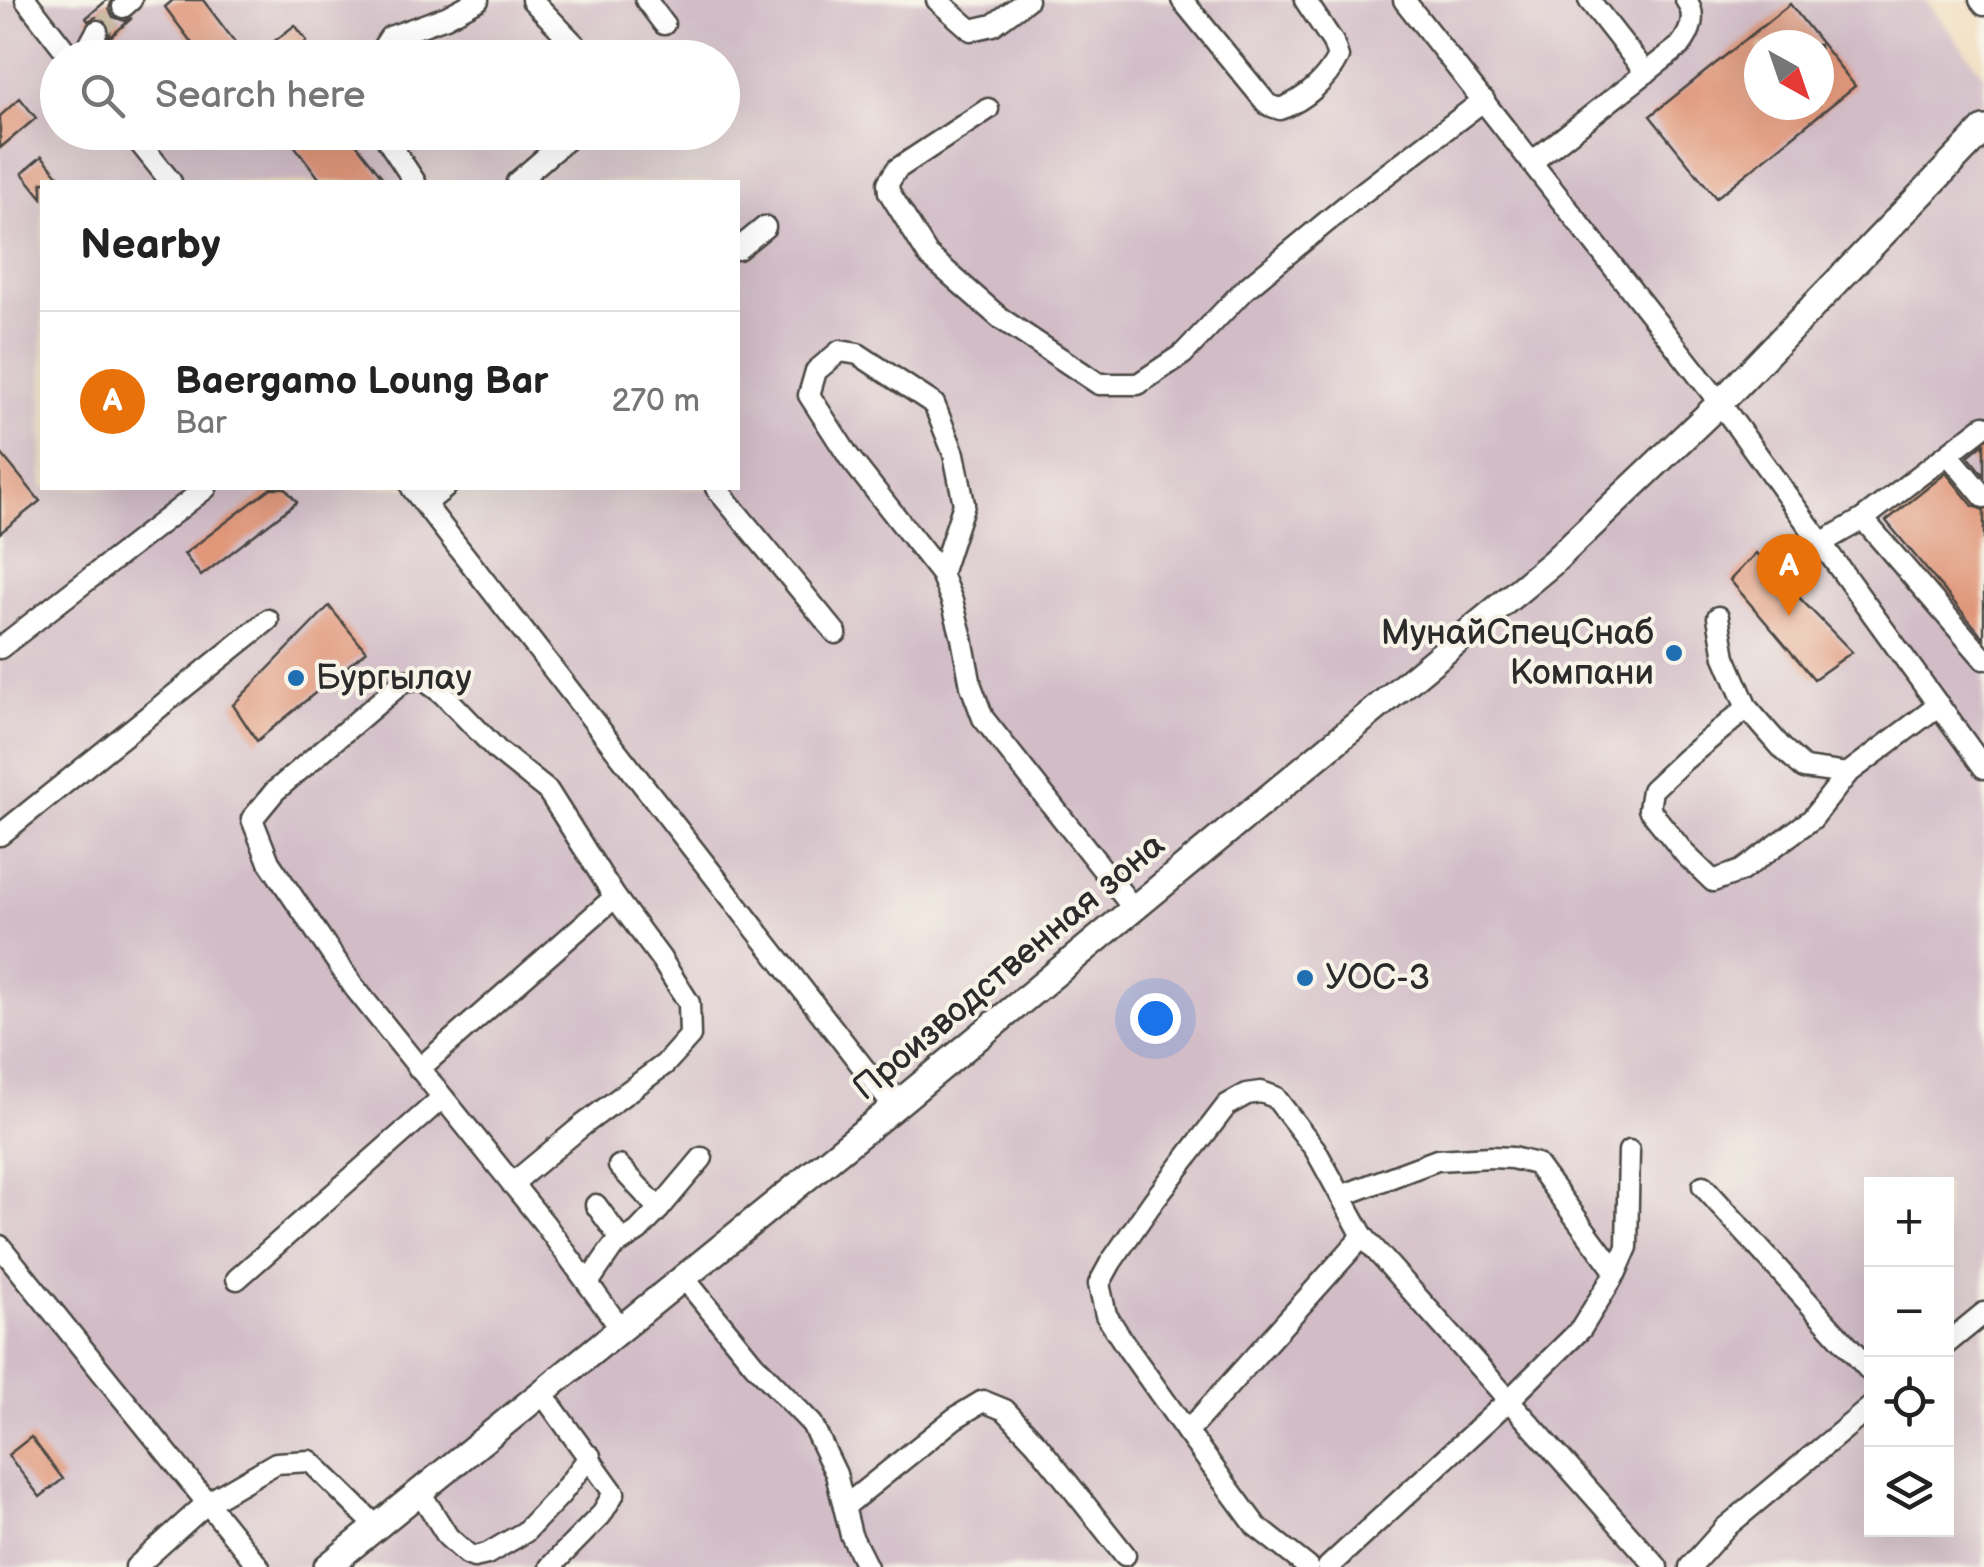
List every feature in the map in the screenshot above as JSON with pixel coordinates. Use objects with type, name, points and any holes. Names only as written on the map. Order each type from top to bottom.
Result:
[{"type":"main road","name":"Производственная зона","points":[[327,1567],[894,1108],[1552,563],[1720,403],[1984,129]]},
{"type":"street","points":[[26,0],[58,40]]},
{"type":"street","points":[[387,40],[478,0]]},
{"type":"street","points":[[532,0],[570,40]]},
{"type":"street","points":[[646,0],[664,24]]},
{"type":"street","points":[[937,0],[971,30],[993,25],[1027,0]]},
{"type":"street","points":[[1182,0],[1268,104],[1280,109],[1293,104],[1329,76],[1338,58],[1333,42],[1306,0]]},
{"type":"street","points":[[1404,0],[1720,403],[1984,768]]},
{"type":"street","points":[[1589,0],[1646,73]]},
{"type":"street","points":[[1532,162],[1680,46],[1691,32],[1690,5],[1686,0]]},
{"type":"street","points":[[92,40],[97,31]]},
{"type":"street","points":[[988,109],[897,169],[888,183],[889,192],[928,254],[1000,318],[1098,384],[1138,384],[1183,354],[1244,290],[1353,200],[1484,100]]},
{"type":"street","points":[[145,150],[169,180]]},
{"type":"street","points":[[394,150],[414,180]]},
{"type":"street","points":[[518,180],[554,150]]},
{"type":"street","points":[[740,247],[764,227]]},
{"type":"street","points":[[941,574],[964,504],[954,454],[934,404],[858,354],[840,351],[816,372],[809,396],[849,457],[941,574],[983,718],[1134,909]]},
{"type":"street","points":[[1821,542],[1863,519],[1984,426]]},
{"type":"street","points":[[1948,454],[1984,497]]},
{"type":"street","points":[[0,648],[203,490]]},
{"type":"street","points":[[718,490],[836,632]]},
{"type":"street","points":[[418,496],[894,1108]]},
{"type":"street","points":[[1863,519],[1984,659]]},
{"type":"street","points":[[1718,617],[1724,657],[1748,708],[1804,768],[1848,774]]},
{"type":"street","points":[[0,835],[268,620]]},
{"type":"street","points":[[512,1184],[665,1064],[690,1036],[689,1004],[548,792],[498,751],[442,693],[424,680],[404,681],[275,791],[252,819],[269,862],[354,987],[512,1184],[621,1329]]},
{"type":"street","points":[[1748,708],[1652,790],[1649,809],[1713,881],[1741,871],[1812,819],[1848,774],[1939,706]]},
{"type":"street","points":[[419,1070],[615,898]]},
{"type":"street","points":[[1308,1567],[1256,1526],[1106,1315],[1099,1284],[1154,1200],[1226,1105],[1246,1094],[1261,1092],[1275,1097],[1315,1149],[1362,1236],[1657,1567]]},
{"type":"street","points":[[237,1279],[442,1098]]},
{"type":"street","points":[[1328,1567],[1581,1328],[1627,1247],[1629,1150]]},
{"type":"street","points":[[1341,1196],[1437,1160],[1491,1157],[1536,1164],[1616,1272]]},
{"type":"street","points":[[588,1283],[612,1248],[638,1231],[702,1158]]},
{"type":"street","points":[[618,1166],[659,1210]]},
{"type":"street","points":[[1703,1186],[1864,1364]]},
{"type":"street","points":[[596,1205],[622,1242]]},
{"type":"street","points":[[1187,1432],[1362,1236]]},
{"type":"street","points":[[0,1246],[259,1567]]},
{"type":"street","points":[[684,1278],[754,1364],[812,1424],[836,1474],[850,1535],[867,1567]]},
{"type":"street","points":[[1954,1337],[1984,1313]]},
{"type":"street","points":[[542,1393],[614,1494],[601,1515],[550,1567]]},
{"type":"street","points":[[844,1507],[983,1401],[1005,1410],[1125,1555]]},
{"type":"street","points":[[1690,1567],[1726,1528],[1864,1413]]},
{"type":"street","points":[[420,1492],[448,1537],[474,1557],[487,1554],[525,1532],[590,1456]]},
{"type":"street","points":[[136,1567],[208,1503],[276,1463],[310,1461],[376,1526]]},
{"type":"shaded area","points":[[0,0],[1925,0],[1984,75],[1984,1567],[0,1567]]},
{"type":"building","points":[[112,0],[109,9],[113,17],[125,21],[132,18],[108,39],[111,30],[104,20],[86,18]]},
{"type":"building","points":[[173,0],[203,0],[233,40],[190,40],[165,7]]},
{"type":"building","points":[[1790,4],[1811,30],[1758,30]]},
{"type":"building","points":[[295,25],[306,40],[276,40]]},
{"type":"building","points":[[1744,41],[1744,120],[1813,120],[1716,198],[1650,116]]},
{"type":"building","points":[[1834,60],[1855,86],[1834,103]]},
{"type":"building","points":[[20,98],[36,118],[0,148],[0,116]]},
{"type":"building","points":[[298,150],[361,150],[384,180],[320,180]]},
{"type":"building","points":[[42,156],[62,180],[40,180],[40,196],[22,173]]},
{"type":"building","points":[[1984,443],[1984,476],[1968,456]]},
{"type":"building","points":[[0,452],[40,501],[0,533]]},
{"type":"building","points":[[1946,473],[1973,506],[1984,510],[1984,638],[1886,521]]},
{"type":"building","points":[[268,490],[287,490],[297,502],[201,576],[184,554]]},
{"type":"building","points":[[1756,553],[1852,652],[1814,679],[1730,580]]},
{"type":"building","name":"Бургылау","points":[[329,606],[366,651],[257,741],[233,705]]},
{"type":"building","points":[[31,1437],[63,1479],[40,1497],[8,1455]]},
{"type":"tunnel","points":[[97,31],[123,7]]},
{"type":"place","name":"Baergamo Loung Bar","points":[[1789,616]]},
{"type":"place","name":"МунайСпецСнаб Компани","points":[[1674,653]]},
{"type":"place","name":"Бургылау","points":[[296,678]]},
{"type":"place","name":"УОС-3","points":[[1305,978]]}]
